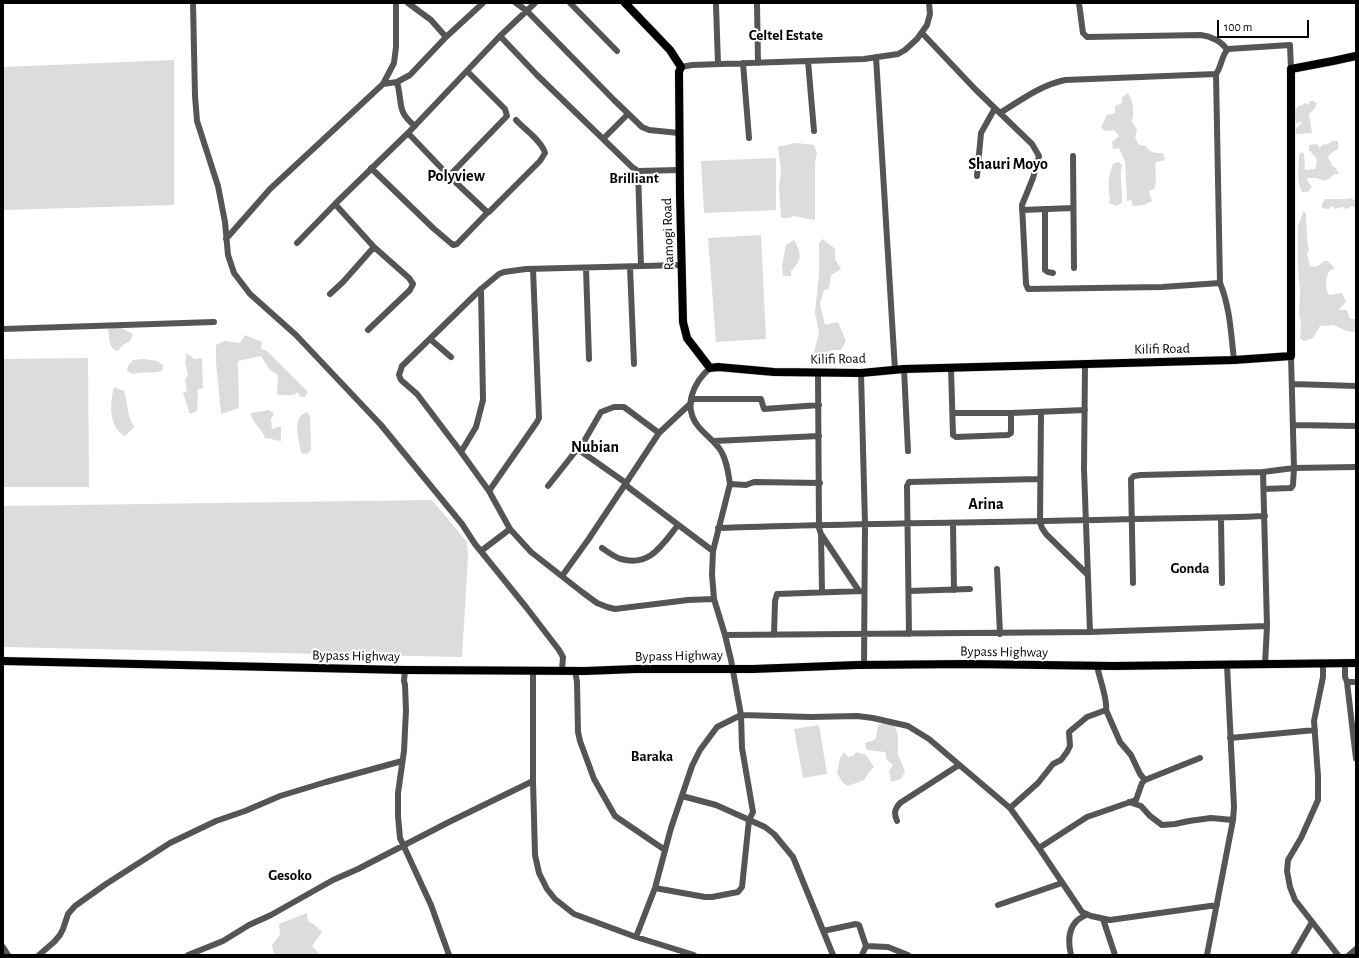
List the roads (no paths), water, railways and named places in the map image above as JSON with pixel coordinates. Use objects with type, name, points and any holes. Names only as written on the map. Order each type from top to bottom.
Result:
[{"type":"main road","points":[[629,4],[670,50],[681,67]]},
{"type":"main road","points":[[1291,356],[1291,69],[1356,56]]},
{"type":"main road","name":"Ramogi Road","points":[[681,67],[679,72],[679,170],[684,328],[687,338],[710,368]]},
{"type":"main road","name":"Kilifi Road","points":[[710,368],[718,367],[774,372],[861,373],[904,369],[1234,360],[1291,356]]},
{"type":"main road","name":"Bypass Highway","points":[[3,661],[405,670],[575,671],[864,665],[969,664],[1097,666],[1356,663]]},
{"type":"street","points":[[192,3],[195,96],[198,121],[218,186],[231,266],[239,281],[250,294],[296,335],[381,425],[462,524],[481,551],[559,650],[563,657],[562,670]]},
{"type":"street","points":[[226,239],[270,189],[383,84],[394,63],[396,3]]},
{"type":"street","points":[[408,3],[431,20],[446,37]]},
{"type":"street","points":[[383,84],[397,82],[410,75],[446,37],[483,3]]},
{"type":"street","points":[[516,3],[527,11],[628,114],[646,129],[679,133]]},
{"type":"street","points":[[297,243],[415,126],[500,36],[535,3]]},
{"type":"street","points":[[570,3],[616,51]]},
{"type":"street","points":[[681,67],[692,65],[876,57],[898,54],[905,50],[922,33],[927,25],[930,14],[929,3]]},
{"type":"street","points":[[1078,3],[1083,33],[1085,36],[1200,35],[1213,38],[1223,45],[1226,50]]},
{"type":"street","points":[[756,4],[758,63]]},
{"type":"street","points":[[716,5],[718,64]]},
{"type":"street","points":[[922,33],[975,89],[1032,144],[1039,156],[1033,178],[1022,205],[1026,284],[1028,289],[1162,287],[1220,283]]},
{"type":"street","points":[[500,36],[537,75],[632,167],[638,171],[679,170]]},
{"type":"street","points":[[1226,50],[1290,45],[1291,69]]},
{"type":"street","points":[[1226,50],[1221,59],[1219,70],[1216,74],[1220,283],[1224,292],[1230,321],[1234,360]]},
{"type":"street","points":[[876,57],[895,370]]},
{"type":"street","points":[[808,61],[814,131]]},
{"type":"street","points":[[743,63],[749,138]]},
{"type":"street","points":[[449,176],[507,116],[505,109],[466,72]]},
{"type":"street","points":[[977,176],[981,134],[997,110],[1051,83],[1065,80],[1216,74]]},
{"type":"street","points":[[397,82],[402,111],[406,119],[415,126]]},
{"type":"street","points":[[603,139],[628,114]]},
{"type":"street","points":[[371,168],[453,246],[457,244],[540,161],[545,153],[544,149],[538,142],[516,120]]},
{"type":"street","points":[[408,133],[449,176],[488,212]]},
{"type":"street","points":[[1073,156],[1074,268]]},
{"type":"street","points":[[638,171],[641,266]]},
{"type":"street","points":[[335,204],[374,247],[409,278],[413,284],[410,290],[368,330]]},
{"type":"street","points":[[1022,210],[1073,208]]},
{"type":"street","points":[[1045,209],[1046,270],[1048,272],[1053,272]]},
{"type":"street","points":[[330,294],[343,282],[374,247]]},
{"type":"street","points":[[682,265],[533,269],[504,272],[499,274],[480,289],[402,366],[399,376],[401,380],[417,394],[461,452],[489,491],[510,529],[531,552],[597,603],[612,608],[630,608],[688,600],[714,599]]},
{"type":"street","points":[[630,267],[634,364]]},
{"type":"street","points":[[586,268],[589,358]]},
{"type":"street","points":[[489,491],[537,422],[538,418],[533,269]]},
{"type":"street","points":[[461,452],[476,427],[483,400],[480,289]]},
{"type":"street","points":[[3,329],[214,322]]},
{"type":"street","points":[[430,339],[451,357]]},
{"type":"street","points":[[1264,489],[1292,488],[1294,468],[1291,356]]},
{"type":"street","points":[[1086,364],[1085,521],[1090,632]]},
{"type":"street","points":[[655,888],[705,897],[738,892],[742,887],[749,820],[753,808],[742,748],[741,714],[726,635],[714,599],[712,574],[713,551],[718,528],[728,497],[730,484],[726,463],[722,452],[714,441],[698,426],[693,418],[691,401],[693,389],[710,368]]},
{"type":"street","points":[[951,368],[954,413],[953,433],[956,436],[1008,435],[1011,431],[1011,413]]},
{"type":"street","points":[[904,369],[908,451]]},
{"type":"street","points":[[818,372],[820,484],[819,525],[821,534],[822,592]]},
{"type":"street","points":[[861,373],[865,524],[862,591],[865,634],[864,665]]},
{"type":"street","points":[[1292,384],[1356,386]]},
{"type":"street","points":[[562,576],[588,540],[659,433],[691,401],[761,399],[764,409],[819,405]]},
{"type":"street","points":[[548,486],[578,450],[601,412],[614,407],[624,407],[659,433]]},
{"type":"street","points":[[954,413],[1011,413],[1085,410]]},
{"type":"street","points":[[1041,412],[1040,522],[1046,534],[1087,574]]},
{"type":"street","points":[[1293,425],[1356,426]]},
{"type":"street","points":[[714,441],[819,436]]},
{"type":"street","points":[[578,450],[626,483],[628,487],[713,551]]},
{"type":"street","points":[[1133,584],[1130,484],[1131,479],[1134,476],[1263,472],[1294,468],[1356,467]]},
{"type":"street","points":[[1263,472],[1267,626],[1265,665]]},
{"type":"street","points":[[909,634],[907,486],[909,482],[1040,479]]},
{"type":"street","points":[[730,484],[748,485],[754,482],[820,484]]},
{"type":"street","points":[[718,528],[1265,516]]},
{"type":"street","points":[[1220,518],[1222,583]]},
{"type":"street","points":[[953,524],[954,590]]},
{"type":"street","points":[[602,548],[621,559],[644,559],[658,551],[678,525]]},
{"type":"street","points":[[481,551],[510,529]]},
{"type":"street","points":[[821,534],[862,591]]},
{"type":"street","points":[[997,569],[1000,634]]},
{"type":"street","points":[[909,591],[970,589]]},
{"type":"street","points":[[774,635],[774,601],[776,594],[862,591]]},
{"type":"street","points":[[726,635],[1000,634],[1267,626]]},
{"type":"street","points":[[1323,663],[1324,677],[1316,711],[1315,730],[1318,800],[1301,838],[1288,860],[1287,870],[1290,887],[1295,900],[1338,955]]},
{"type":"street","points":[[1345,664],[1345,677],[1347,682],[1356,759]]},
{"type":"street","points":[[1207,955],[1233,820],[1234,784],[1230,738],[1227,665]]},
{"type":"street","points":[[1097,666],[1106,710],[1120,742],[1131,755],[1140,774],[1145,780]]},
{"type":"street","points":[[405,670],[404,681],[406,710],[404,751],[398,793],[400,838],[431,905],[449,955]]},
{"type":"street","points":[[533,670],[535,855],[539,873],[547,889],[555,899],[574,914],[636,937],[694,955]]},
{"type":"street","points":[[575,671],[577,682],[578,732],[594,779],[615,816],[665,850]]},
{"type":"street","points":[[1347,682],[1356,682]]},
{"type":"street","points":[[1010,808],[1038,783],[1053,764],[1064,756],[1070,746],[1069,732],[1087,717],[1106,710]]},
{"type":"street","points":[[636,937],[655,888],[665,850],[692,766],[708,737],[717,727],[741,714],[811,718],[857,716],[874,718],[908,726],[929,739],[1010,808],[1082,912],[1086,915],[1110,920],[1217,905]]},
{"type":"street","points":[[1230,738],[1315,730]]},
{"type":"street","points":[[1039,848],[1087,817],[1137,799],[1142,783],[1145,780],[1200,758]]},
{"type":"street","points":[[39,955],[54,942],[60,934],[68,914],[75,906],[106,884],[170,843],[216,821],[245,811],[280,796],[402,761]]},
{"type":"street","points":[[897,821],[894,814],[900,803],[959,765]]},
{"type":"street","points":[[188,955],[223,941],[332,880],[358,869],[533,781]]},
{"type":"street","points":[[682,796],[716,805],[769,830],[791,853],[833,955]]},
{"type":"street","points":[[1129,802],[1141,806],[1150,816],[1162,824],[1175,824],[1189,820],[1210,818],[1233,820]]},
{"type":"street","points":[[998,905],[1062,883]]},
{"type":"street","points":[[1071,955],[1069,942],[1072,929],[1078,918],[1086,915]]},
{"type":"street","points":[[1103,919],[1115,955]]},
{"type":"street","points":[[1293,955],[1312,922]]},
{"type":"street","points":[[823,931],[856,924],[859,925],[866,946],[862,955]]},
{"type":"street","points":[[866,946],[888,947],[908,955]]},
{"type":"street","points":[[3,947],[8,955]]},
{"type":"street","points":[[1349,955],[1356,949]]},
{"type":"district","name":"Celtel Estate","points":[[786,35]]},
{"type":"district","name":"Shauri Moyo","points":[[1008,164]]},
{"type":"district","name":"Polyview","points":[[456,176]]},
{"type":"district","name":"Brilliant","points":[[634,178]]},
{"type":"district","name":"Nubian","points":[[595,447]]},
{"type":"district","name":"Arina","points":[[986,504]]},
{"type":"district","name":"Gonda","points":[[1190,568]]},
{"type":"district","name":"Baraka","points":[[652,756]]},
{"type":"district","name":"Gesoko","points":[[290,875]]}]
